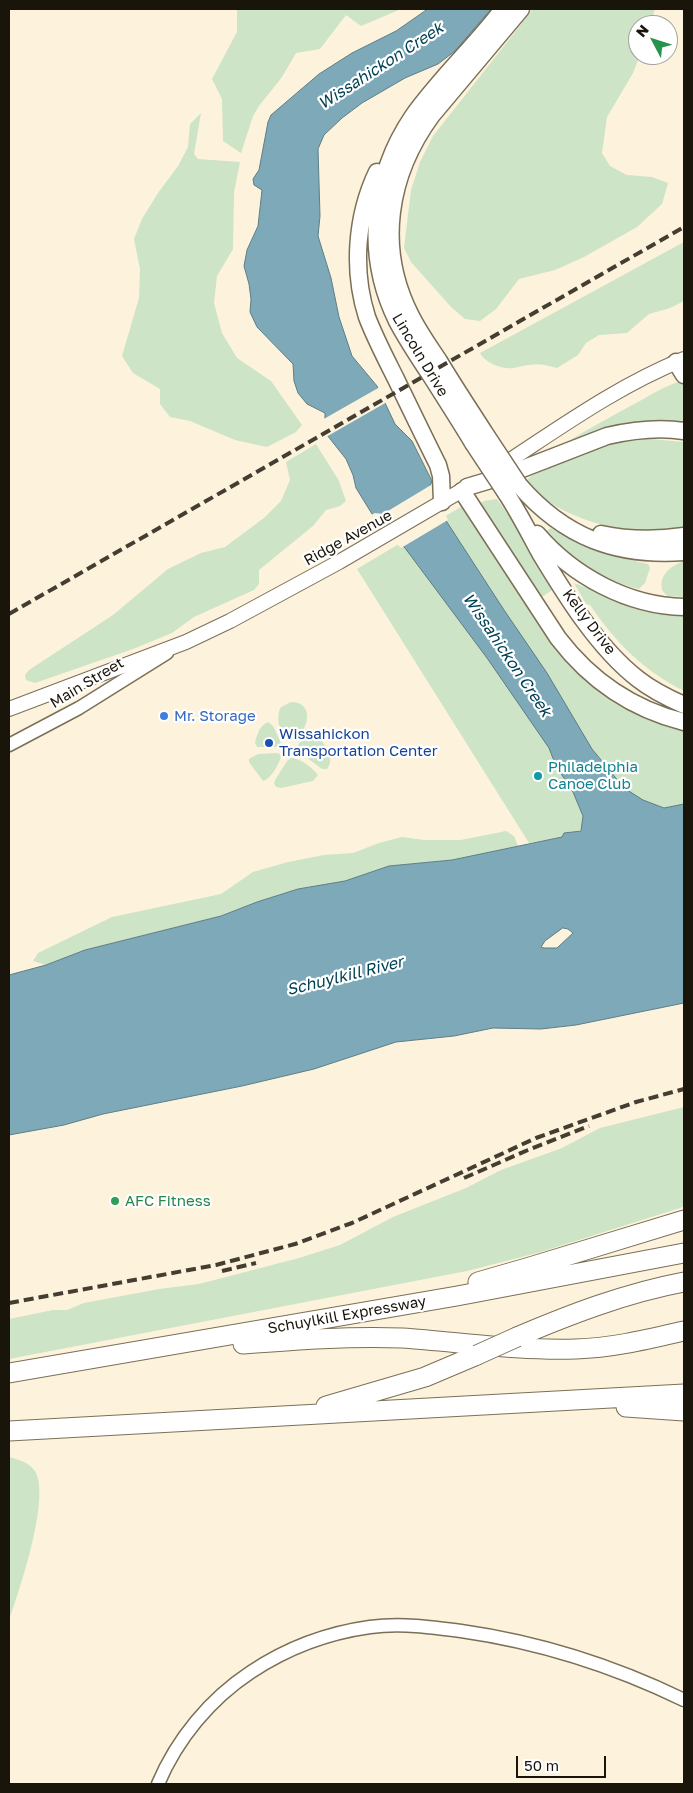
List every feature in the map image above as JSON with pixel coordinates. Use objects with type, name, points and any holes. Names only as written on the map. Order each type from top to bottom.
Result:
[{"type":"highway","points":[[359,1314],[530,1267],[684,1220]]},
{"type":"highway","name":"Schuylkill Expressway","points":[[9,1373],[359,1314],[554,1279],[684,1253]]},
{"type":"highway","points":[[296,1415],[424,1377],[596,1306],[651,1289],[684,1282]]},
{"type":"highway","points":[[142,1350],[366,1337],[539,1349],[578,1349],[633,1342],[684,1331]]},
{"type":"highway","points":[[9,1431],[684,1394]]},
{"type":"highway","points":[[552,1401],[684,1412]]},
{"type":"main road","name":"Lincoln Drive","points":[[503,9],[415,113],[398,141],[386,170],[379,199],[377,250],[389,303],[402,331],[480,439],[512,489],[519,514]]},
{"type":"main road","name":"Lincoln Drive","points":[[480,439],[410,316],[401,293],[391,250],[392,208],[402,168],[410,148],[420,131],[521,9]]},
{"type":"main road","points":[[398,141],[377,171],[368,196],[358,241],[358,278],[371,325],[438,465],[441,476],[442,502]]},
{"type":"main road","name":"Ridge Avenue","points":[[9,710],[180,645],[230,621],[384,537],[464,489],[617,392],[682,365]]},
{"type":"main road","points":[[684,431],[653,429],[607,436],[504,476],[464,489],[558,638],[576,660],[600,682],[626,700],[653,713],[684,722]]},
{"type":"main road","name":"Lincoln Drive","points":[[512,489],[540,506]]},
{"type":"main road","points":[[540,506],[577,526],[612,536],[649,540],[684,536]]},
{"type":"main road","points":[[540,506],[572,531],[601,544],[647,553],[684,552]]},
{"type":"main road","points":[[519,514],[555,553],[594,581],[627,596],[660,604],[684,606]]},
{"type":"main road","name":"Kelly Drive","points":[[519,514],[540,553],[577,610],[600,641],[639,679],[654,690],[684,705]]},
{"type":"street","name":"Main Street","points":[[9,745],[79,708],[180,645]]},
{"type":"street","points":[[158,1784],[169,1761],[194,1724],[209,1707],[240,1680],[279,1655],[302,1644],[344,1632],[371,1627],[407,1625],[430,1627],[481,1634],[524,1643],[613,1669],[684,1700]]},
{"type":"green space","points":[[237,9],[401,9],[361,26],[346,15],[320,49],[296,53],[282,77],[253,116],[241,153],[223,141],[222,99],[212,79],[237,32]]},
{"type":"green space","points":[[533,9],[655,9],[653,15],[628,15],[628,65],[636,65],[607,117],[602,153],[610,166],[627,175],[652,177],[668,183],[662,204],[637,227],[584,257],[555,270],[519,279],[496,309],[480,321],[465,319],[451,307],[411,262],[404,248],[411,190],[420,162],[433,136]]},
{"type":"green space","points":[[201,113],[194,154],[198,159],[240,162],[234,192],[233,249],[217,276],[214,303],[222,333],[237,358],[271,381],[302,425],[296,432],[267,447],[235,440],[190,421],[170,417],[160,404],[160,389],[133,373],[122,356],[139,298],[140,269],[134,239],[142,219],[178,166],[188,147],[190,124]]},
{"type":"green space","points":[[684,242],[684,301],[670,308],[649,314],[627,333],[599,335],[586,343],[578,355],[557,368],[537,364],[505,368],[490,363],[482,357],[480,353]]},
{"type":"green space","points":[[682,381],[684,383],[684,422],[657,421],[564,445],[653,394]]},
{"type":"green space","points":[[640,438],[684,442],[684,529],[643,532],[596,523],[564,511],[538,493],[526,481],[531,476],[554,466],[553,462],[570,456],[574,459],[606,445]]},
{"type":"green space","points":[[316,444],[339,481],[346,501],[340,506],[326,510],[313,526],[259,570],[259,584],[254,590],[194,617],[172,633],[133,649],[35,683],[26,680],[25,675],[29,670],[113,615],[168,569],[201,553],[225,547],[264,518],[281,501],[290,480],[286,462]]},
{"type":"green space","points":[[497,499],[516,525],[554,589],[540,598],[572,646],[619,689],[684,717],[684,804],[564,833],[563,837],[529,843],[357,569],[459,508],[475,501],[480,503]]},
{"type":"green space","points":[[551,528],[575,541],[598,550],[648,564],[650,568],[645,583],[639,589],[612,580],[588,568],[556,542],[546,531]]},
{"type":"green space","points":[[684,561],[684,597],[667,596],[662,590],[662,579],[667,571]]},
{"type":"green space","points":[[574,583],[621,602],[684,614],[684,691],[643,665],[631,654],[590,605],[586,604]]},
{"type":"green space","points":[[291,702],[299,703],[304,707],[307,712],[307,718],[302,731],[291,740],[281,730],[278,716],[281,707]]},
{"type":"green space","points":[[268,722],[273,726],[281,743],[277,747],[257,747],[255,743],[259,731]]},
{"type":"green space","points":[[313,733],[318,735],[330,756],[327,769],[322,769],[298,751],[299,743]]},
{"type":"green space","points":[[277,753],[281,755],[281,758],[277,766],[269,778],[263,781],[249,762],[249,759],[258,754]]},
{"type":"green space","points":[[291,758],[306,764],[318,775],[313,781],[281,788],[276,787],[275,780]]},
{"type":"green space","points":[[506,831],[514,836],[518,846],[452,860],[389,866],[345,881],[298,889],[221,916],[85,950],[46,965],[33,961],[38,953],[112,917],[221,894],[253,872],[288,862],[324,855],[353,853],[402,837],[424,840],[461,840]]},
{"type":"green space","points":[[684,1107],[684,1206],[680,1208],[541,1252],[467,1271],[9,1359],[9,1319],[53,1310],[67,1310],[84,1303],[159,1289],[199,1284],[299,1258],[340,1245],[393,1217],[466,1188],[501,1170],[562,1148],[600,1128]]},
{"type":"green space","points":[[9,1457],[27,1463],[33,1468],[39,1484],[39,1501],[32,1545],[9,1620]]},
{"type":"water","points":[[428,9],[491,9],[455,51],[438,64],[405,78],[362,103],[324,135],[318,149],[320,216],[318,236],[331,278],[339,317],[352,356],[377,386],[395,424],[412,441],[432,481],[430,486],[443,516],[547,673],[592,749],[624,788],[643,800],[664,808],[684,804],[684,1003],[576,1025],[541,1029],[493,1028],[454,1036],[396,1042],[314,1069],[242,1086],[103,1114],[64,1125],[9,1135],[9,975],[46,965],[85,950],[221,916],[298,889],[345,881],[389,866],[452,860],[562,837],[564,833],[581,831],[583,816],[573,792],[556,766],[549,748],[487,658],[405,548],[372,514],[356,488],[346,459],[327,435],[325,413],[307,404],[298,393],[294,381],[293,364],[257,327],[250,312],[251,299],[244,266],[247,250],[258,226],[262,190],[254,185],[253,179],[259,170],[271,115],[319,74],[352,53],[396,31]],"holes":[[[563,928],[573,933],[557,948],[541,947],[545,941]]]},
{"type":"pier","points":[[380,387],[387,402],[326,437],[322,427],[322,420]]},
{"type":"pier","points":[[431,485],[448,520],[401,548],[371,515],[375,513],[383,514]]},
{"type":"railway","points":[[9,614],[684,227]]},
{"type":"railway","points":[[9,1303],[216,1265],[295,1244],[352,1223],[536,1138],[636,1102],[684,1089]]},
{"type":"railway","points":[[464,1178],[589,1126]]},
{"type":"railway","points":[[222,1271],[256,1263]]},
{"type":"place","name":"Mr. Storage","points":[[164,716]]},
{"type":"place","name":"Wissahickon Transportation Center","points":[[269,743]]},
{"type":"place","name":"Philadelphia Canoe Club","points":[[538,776]]},
{"type":"place","name":"AFC Fitness","points":[[115,1201]]},
{"type":"water label","name":"Wissahickon Creek","points":[[381,66]]},
{"type":"water label","name":"Wissahickon Creek","points":[[507,655]]},
{"type":"water label","name":"Schuylkill River","points":[[345,976]]}]
